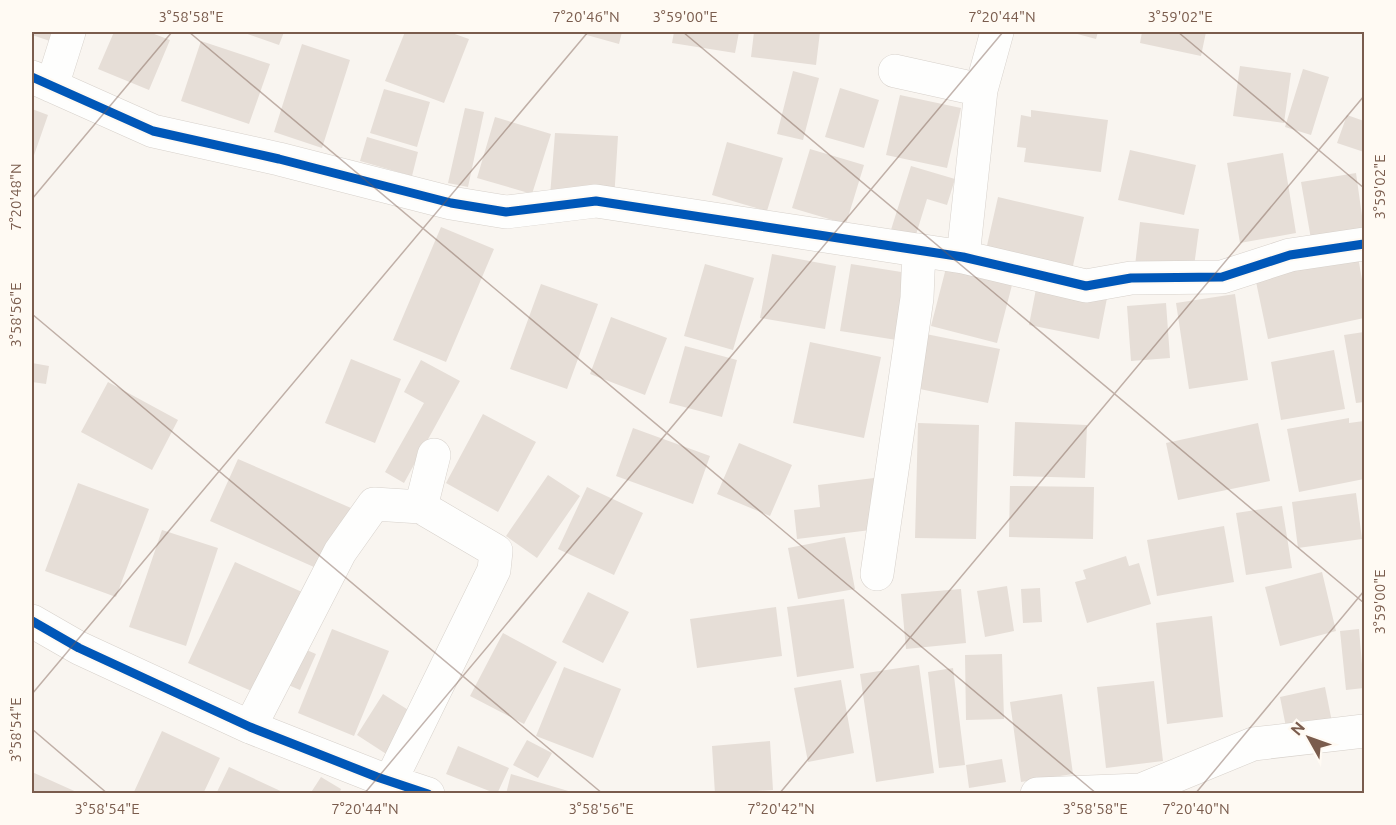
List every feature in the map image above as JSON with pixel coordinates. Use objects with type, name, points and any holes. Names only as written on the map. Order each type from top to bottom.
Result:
[{"type":"street","points":[[69,32],[42,81],[153,131],[279,159],[451,203],[506,212],[596,201],[963,257],[1086,286],[1131,278],[1222,277],[1290,255],[1365,244]]},
{"type":"street","points":[[963,257],[981,90],[997,32]]},
{"type":"street","points":[[895,71],[981,90]]},
{"type":"street","points":[[877,574],[916,298],[919,250]]},
{"type":"street","points":[[421,507],[434,455]]},
{"type":"street","points":[[250,727],[340,552],[374,504],[421,507],[496,551],[494,570],[381,783]]},
{"type":"street","points":[[32,621],[80,648],[250,727],[381,783],[428,794]]},
{"type":"street","points":[[1036,794],[1141,792],[1253,744],[1365,731]]},
{"type":"building","points":[[32,32],[60,32],[56,43],[32,35]]},
{"type":"building","points":[[114,32],[149,32],[170,40],[149,90],[98,69]]},
{"type":"building","points":[[242,32],[284,32],[279,45]]},
{"type":"building","points":[[405,32],[449,32],[469,39],[444,103],[385,81]]},
{"type":"building","points":[[576,32],[622,32],[619,44]]},
{"type":"building","points":[[674,32],[739,32],[735,53],[672,43]]},
{"type":"building","points":[[754,32],[820,32],[816,65],[751,57]]},
{"type":"building","points":[[1070,32],[1098,32],[1096,39]]},
{"type":"building","points":[[1142,32],[1206,32],[1201,56],[1140,43]]},
{"type":"building","points":[[201,41],[270,64],[249,124],[181,101]]},
{"type":"building","points":[[302,44],[350,60],[322,148],[274,132]]},
{"type":"building","points":[[1240,66],[1291,73],[1284,123],[1233,116]]},
{"type":"building","points":[[1303,69],[1329,77],[1311,135],[1285,127]]},
{"type":"building","points":[[793,71],[819,78],[803,140],[777,134]]},
{"type":"building","points":[[840,88],[879,100],[864,148],[825,137]]},
{"type":"building","points":[[384,89],[430,102],[417,147],[370,133]]},
{"type":"building","points":[[900,95],[961,108],[947,168],[886,155]]},
{"type":"building","points":[[465,108],[484,112],[468,187],[448,183]]},
{"type":"building","points":[[32,109],[48,115],[32,161]]},
{"type":"building","points":[[1031,110],[1108,120],[1101,172],[1024,162],[1026,148],[1017,147],[1021,115],[1031,117]]},
{"type":"building","points":[[1347,115],[1364,121],[1364,152],[1337,143]]},
{"type":"building","points":[[495,117],[551,134],[532,194],[477,178]]},
{"type":"building","points":[[555,133],[618,136],[614,200],[550,196]]},
{"type":"building","points":[[367,137],[418,152],[412,176],[360,161]]},
{"type":"building","points":[[727,142],[783,158],[767,211],[712,195]]},
{"type":"building","points":[[810,149],[864,165],[846,224],[792,208]]},
{"type":"building","points":[[1130,150],[1196,165],[1184,215],[1118,200]]},
{"type":"building","points":[[1283,153],[1296,233],[1240,243],[1227,163]]},
{"type":"building","points":[[911,166],[955,179],[947,205],[927,199],[914,241],[890,233]]},
{"type":"building","points":[[1356,173],[1364,230],[1311,239],[1301,182]]},
{"type":"building","points":[[998,197],[1084,217],[1072,270],[986,250]]},
{"type":"building","points":[[1140,222],[1199,229],[1193,274],[1135,266]]},
{"type":"building","points":[[441,227],[494,249],[446,362],[393,340]]},
{"type":"building","points":[[772,254],[836,266],[825,329],[760,318]]},
{"type":"building","points":[[1358,257],[1364,291],[1364,318],[1268,339],[1255,277]]},
{"type":"building","points":[[705,264],[754,278],[733,350],[684,336]]},
{"type":"building","points":[[851,264],[914,274],[903,341],[840,331]]},
{"type":"building","points":[[946,268],[1012,285],[997,343],[931,326]]},
{"type":"building","points":[[541,284],[598,304],[567,389],[510,369]]},
{"type":"building","points":[[1037,284],[1107,298],[1099,339],[1029,325]]},
{"type":"building","points":[[1235,294],[1248,380],[1189,389],[1176,303]]},
{"type":"building","points":[[1166,303],[1170,358],[1131,361],[1127,306]]},
{"type":"building","points":[[611,317],[667,338],[645,395],[590,374]]},
{"type":"building","points":[[1364,332],[1364,402],[1356,403],[1344,335]]},
{"type":"building","points":[[921,333],[1000,349],[988,403],[910,387]]},
{"type":"building","points":[[810,342],[881,357],[864,438],[793,423]]},
{"type":"building","points":[[685,346],[737,360],[722,417],[669,403]]},
{"type":"building","points":[[1334,350],[1345,409],[1281,420],[1271,362]]},
{"type":"building","points":[[351,359],[401,379],[375,443],[325,423]]},
{"type":"building","points":[[421,360],[460,381],[404,483],[385,472],[424,403],[404,392]]},
{"type":"building","points":[[32,363],[49,366],[46,384],[32,382]]},
{"type":"building","points":[[108,382],[178,420],[152,470],[81,432]]},
{"type":"building","points":[[483,414],[536,442],[498,512],[446,483]]},
{"type":"building","points":[[1349,418],[1349,423],[1364,421],[1364,479],[1299,492],[1287,429]]},
{"type":"building","points":[[1015,422],[1087,425],[1085,478],[1013,476]]},
{"type":"building","points":[[918,423],[979,425],[976,539],[915,538]]},
{"type":"building","points":[[1258,423],[1270,481],[1178,500],[1166,443]]},
{"type":"building","points":[[633,428],[710,456],[693,504],[616,476]]},
{"type":"building","points":[[739,443],[792,465],[770,516],[717,494]]},
{"type":"building","points":[[238,459],[351,508],[323,571],[210,521]]},
{"type":"building","points":[[548,475],[580,496],[537,558],[506,536]]},
{"type":"building","points":[[874,478],[879,529],[797,539],[794,510],[820,507],[818,485]]},
{"type":"building","points":[[78,483],[149,509],[116,597],[45,571]]},
{"type":"building","points":[[1010,486],[1094,487],[1093,539],[1009,537]]},
{"type":"building","points":[[587,487],[643,513],[614,575],[558,549]]},
{"type":"building","points":[[1356,493],[1362,539],[1298,548],[1292,502]]},
{"type":"building","points":[[1282,506],[1292,568],[1246,575],[1236,513]]},
{"type":"building","points":[[1224,526],[1234,582],[1157,596],[1147,540]]},
{"type":"building","points":[[162,530],[218,548],[186,646],[129,627]]},
{"type":"building","points":[[845,537],[855,589],[798,599],[788,548]]},
{"type":"building","points":[[1126,556],[1129,566],[1139,563],[1151,604],[1087,623],[1075,582],[1086,579],[1083,570]]},
{"type":"building","points":[[235,562],[302,592],[256,693],[188,663]]},
{"type":"building","points":[[1322,572],[1336,631],[1280,646],[1265,587]]},
{"type":"building","points":[[1007,586],[1014,631],[985,637],[977,591]]},
{"type":"building","points":[[1040,588],[1042,622],[1023,623],[1021,589]]},
{"type":"building","points":[[961,589],[966,643],[906,649],[901,594]]},
{"type":"building","points":[[588,592],[629,612],[603,663],[562,642]]},
{"type":"building","points":[[844,599],[854,668],[797,677],[787,607]]},
{"type":"building","points":[[776,607],[782,656],[697,668],[690,619]]},
{"type":"building","points":[[1212,616],[1223,717],[1167,724],[1156,623]]},
{"type":"building","points":[[332,629],[389,651],[354,736],[298,713]]},
{"type":"building","points":[[1359,629],[1364,688],[1346,690],[1340,631]]},
{"type":"building","points":[[503,633],[557,662],[524,724],[470,696]]},
{"type":"building","points":[[295,645],[316,654],[300,690],[279,681]]},
{"type":"building","points":[[1002,654],[1004,719],[966,720],[965,655]]},
{"type":"building","points":[[919,665],[934,773],[876,782],[860,674]]},
{"type":"building","points":[[564,667],[621,689],[593,758],[536,736]]},
{"type":"building","points":[[953,668],[965,765],[939,768],[928,672]]},
{"type":"building","points":[[841,680],[854,753],[808,762],[794,688]]},
{"type":"building","points":[[1154,681],[1163,761],[1106,768],[1097,687]]},
{"type":"building","points":[[1325,687],[1332,722],[1287,732],[1280,697]]},
{"type":"building","points":[[383,694],[421,718],[394,759],[357,735]]},
{"type":"building","points":[[1062,694],[1073,774],[1021,782],[1010,702]]},
{"type":"building","points":[[162,731],[220,758],[203,794],[133,794]]},
{"type":"building","points":[[527,740],[552,753],[538,778],[513,765]]},
{"type":"building","points":[[770,741],[773,790],[715,794],[712,746]]},
{"type":"building","points":[[458,746],[509,768],[497,794],[446,774]]},
{"type":"building","points":[[1002,759],[1006,782],[969,788],[966,765]]},
{"type":"building","points":[[229,767],[287,794],[216,794]]},
{"type":"building","points":[[32,772],[81,794],[32,794]]},
{"type":"building","points":[[511,774],[575,793],[575,794],[506,794]]},
{"type":"building","points":[[321,777],[341,789],[339,794],[310,794]]},
{"type":"cycle path","points":[[32,77],[153,131],[279,159],[451,203],[506,212],[596,201],[963,257],[1086,286],[1131,278],[1222,277],[1290,255],[1364,244]]},
{"type":"cycle path","points":[[32,621],[79,648],[250,727],[377,777],[428,794]]}]
